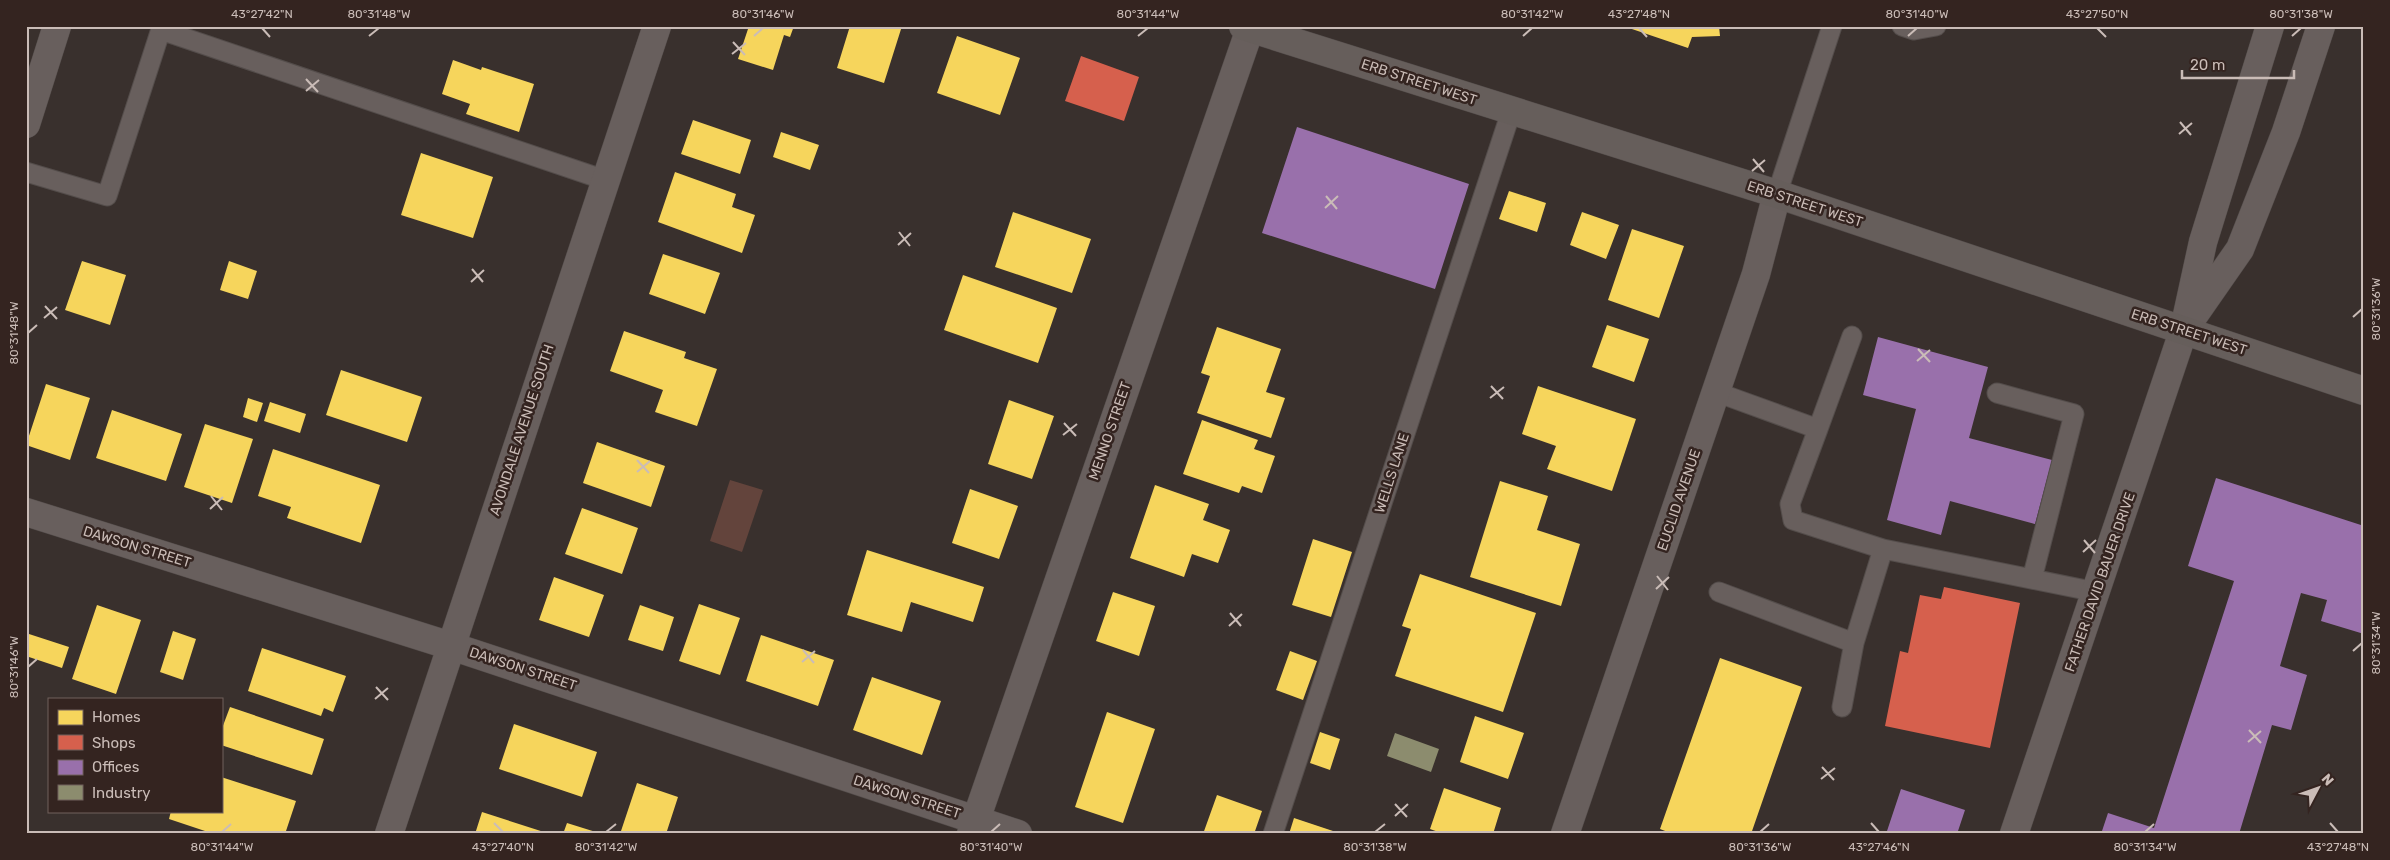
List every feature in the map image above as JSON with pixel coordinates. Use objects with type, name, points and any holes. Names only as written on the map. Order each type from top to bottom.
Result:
[{"type":"main road","name":"ERB STREET WEST","points":[[1248,27],[1511,112],[1777,194],[2126,312],[2184,329],[2364,391]]},
{"type":"street","points":[[26,124],[58,26]]},
{"type":"street","name":"AVONDALE AVENUE SOUTH","points":[[389,834],[605,180],[658,26]]},
{"type":"street","name":"FATHER DAVID BAUER DRIVE","points":[[2014,834],[2184,329],[2203,242],[2270,26]]},
{"type":"street","name":"FATHER DAVID BAUER DRIVE","points":[[2184,329],[2240,249],[2286,132],[2321,26]]},
{"type":"street","name":"MENNO STREET","points":[[973,827],[1248,27]]},
{"type":"street","name":"EUCLID AVENUE","points":[[1565,834],[1756,274],[1777,194]]},
{"type":"street","name":"DAWSON STREET","points":[[26,512],[451,646],[973,827],[1018,834]]},
{"type":"lane","points":[[1777,194],[1832,26]]},
{"type":"lane","points":[[1902,26],[1914,30],[1936,26]]},
{"type":"lane","points":[[26,172],[107,196],[161,28],[605,180]]},
{"type":"lane","name":"WELLS LANE","points":[[1273,834],[1511,112]]},
{"type":"lane","points":[[1852,336],[1790,504],[1793,520],[1883,549],[2096,592]]},
{"type":"lane","points":[[1716,392],[1818,429]]},
{"type":"lane","points":[[1997,393],[2074,414],[2032,579]]},
{"type":"lane","points":[[1842,707],[1854,643],[1883,549]]},
{"type":"lane","points":[[1718,592],[1854,643]]},
{"type":"shaded area","points":[[730,480],[763,490],[742,552],[710,541]]},
{"type":"building: Homes","points":[[749,26],[794,26],[790,37],[784,35],[773,70],[738,59]]},
{"type":"building: Homes","points":[[850,26],[902,26],[884,83],[837,68]]},
{"type":"building: Homes","points":[[1719,26],[1720,36],[1692,37],[1688,48],[1626,27]]},
{"type":"building: Homes","points":[[957,36],[1020,58],[1000,115],[937,93]]},
{"type":"building: Homes","points":[[453,60],[481,70],[482,67],[534,84],[519,132],[466,114],[470,104],[442,94]]},
{"type":"building: Homes","points":[[693,120],[751,140],[740,174],[681,154]]},
{"type":"building: Homes","points":[[781,132],[819,145],[810,170],[773,157]]},
{"type":"building: Homes","points":[[421,153],[493,177],[473,238],[401,215]]},
{"type":"building: Homes","points":[[675,172],[736,194],[732,207],[755,215],[742,253],[658,222]]},
{"type":"building: Homes","points":[[1509,191],[1546,203],[1537,232],[1499,219]]},
{"type":"building: Homes","points":[[1013,212],[1091,239],[1072,293],[995,267]]},
{"type":"building: Homes","points":[[1582,212],[1619,225],[1606,259],[1570,245]]},
{"type":"building: Homes","points":[[1632,229],[1684,246],[1659,318],[1608,300]]},
{"type":"building: Homes","points":[[663,254],[720,273],[705,314],[649,294]]},
{"type":"building: Homes","points":[[82,261],[126,275],[110,325],[65,310]]},
{"type":"building: Homes","points":[[229,261],[257,271],[248,299],[220,290]]},
{"type":"building: Homes","points":[[963,275],[1057,308],[1038,363],[944,330]]},
{"type":"building: Homes","points":[[1607,325],[1649,339],[1634,382],[1592,367]]},
{"type":"building: Homes","points":[[1217,327],[1281,349],[1266,392],[1285,398],[1271,438],[1197,413],[1210,376],[1201,373]]},
{"type":"building: Homes","points":[[624,331],[686,352],[684,358],[717,369],[697,426],[655,412],[663,390],[610,371]]},
{"type":"building: Homes","points":[[341,370],[422,397],[407,442],[326,415]]},
{"type":"building: Homes","points":[[46,384],[90,398],[70,460],[26,445]]},
{"type":"building: Homes","points":[[1538,386],[1636,419],[1612,491],[1547,469],[1556,446],[1522,434]]},
{"type":"building: Homes","points":[[248,398],[263,403],[257,422],[243,417]]},
{"type":"building: Homes","points":[[1009,400],[1054,416],[1032,479],[988,464]]},
{"type":"building: Homes","points":[[270,402],[306,414],[300,433],[264,421]]},
{"type":"building: Homes","points":[[112,410],[182,434],[166,481],[96,458]]},
{"type":"building: Homes","points":[[1202,420],[1258,440],[1254,449],[1275,456],[1262,493],[1242,486],[1239,493],[1183,474]]},
{"type":"building: Homes","points":[[205,424],[253,439],[232,503],[184,487]]},
{"type":"building: Homes","points":[[597,442],[665,466],[651,507],[583,483]]},
{"type":"building: Homes","points":[[273,449],[380,485],[361,543],[287,518],[291,507],[258,496]]},
{"type":"building: Homes","points":[[1500,481],[1548,496],[1537,530],[1580,544],[1561,606],[1470,577]]},
{"type":"building: Homes","points":[[1155,485],[1209,504],[1203,520],[1230,530],[1218,563],[1192,554],[1184,577],[1130,558]]},
{"type":"building: Homes","points":[[970,489],[1018,506],[999,559],[952,543]]},
{"type":"building: Homes","points":[[582,508],[638,528],[622,574],[565,554]]},
{"type":"building: Homes","points":[[1313,539],[1352,552],[1331,617],[1292,605]]},
{"type":"building: Homes","points":[[867,550],[984,587],[973,622],[911,602],[902,632],[847,615]]},
{"type":"building: Homes","points":[[1420,574],[1536,613],[1503,712],[1395,676],[1411,629],[1402,626]]},
{"type":"building: Homes","points":[[554,577],[604,595],[589,637],[539,620]]},
{"type":"building: Homes","points":[[1113,592],[1155,606],[1139,656],[1096,641]]},
{"type":"building: Homes","points":[[699,604],[740,618],[720,675],[679,661]]},
{"type":"building: Homes","points":[[97,605],[141,620],[116,694],[72,679]]},
{"type":"building: Homes","points":[[640,605],[674,617],[663,651],[628,640]]},
{"type":"building: Homes","points":[[173,631],[196,639],[183,680],[160,672]]},
{"type":"building: Homes","points":[[29,634],[69,647],[62,668],[26,656],[26,642]]},
{"type":"building: Homes","points":[[761,635],[834,660],[818,706],[746,681]]},
{"type":"building: Homes","points":[[262,648],[346,676],[333,712],[324,708],[321,716],[248,691]]},
{"type":"building: Homes","points":[[1290,651],[1317,661],[1303,700],[1276,690]]},
{"type":"building: Homes","points":[[1720,658],[1802,687],[1751,834],[1673,834],[1660,829]]},
{"type":"building: Homes","points":[[872,677],[941,701],[922,755],[853,730]]},
{"type":"building: Homes","points":[[230,707],[324,739],[312,775],[222,745],[222,728]]},
{"type":"building: Homes","points":[[1107,712],[1155,729],[1123,823],[1075,807]]},
{"type":"building: Homes","points":[[1475,716],[1524,733],[1508,779],[1460,762]]},
{"type":"building: Homes","points":[[514,724],[597,752],[582,797],[499,769]]},
{"type":"building: Homes","points":[[1320,732],[1340,739],[1330,770],[1310,763]]},
{"type":"building: Homes","points":[[222,777],[296,801],[285,834],[214,834],[169,819],[171,812],[222,812]]},
{"type":"building: Homes","points":[[637,783],[678,797],[666,834],[620,834]]},
{"type":"building: Homes","points":[[1444,788],[1501,808],[1493,834],[1444,834],[1430,829]]},
{"type":"building: Homes","points":[[1217,795],[1262,811],[1254,834],[1203,834]]},
{"type":"building: Homes","points":[[482,812],[547,833],[547,834],[475,834]]},
{"type":"building: Homes","points":[[1294,818],[1339,833],[1339,834],[1289,834]]},
{"type":"building: Homes","points":[[567,823],[599,833],[599,834],[563,834]]},
{"type":"building: Shops","points":[[1081,56],[1139,77],[1124,121],[1065,101]]},
{"type":"building: Shops","points":[[1944,587],[2020,603],[1990,748],[1885,726],[1900,651],[1908,653],[1920,595],[1941,599]]},
{"type":"building: Offices","points":[[1297,127],[1469,184],[1435,289],[1262,233]]},
{"type":"building: Offices","points":[[1878,337],[1988,367],[1969,438],[2052,460],[2035,524],[1950,501],[1941,535],[1887,520],[1916,409],[1863,395]]},
{"type":"building: Offices","points":[[2216,478],[2364,526],[2364,634],[2321,621],[2327,600],[2301,593],[2280,666],[2307,675],[2291,730],[2272,725],[2239,834],[2101,834],[2108,813],[2154,828],[2234,581],[2188,566]]},
{"type":"building: Offices","points":[[1901,789],[1965,810],[1957,834],[1886,834]]},
{"type":"building: Industry","points":[[1395,733],[1439,749],[1431,772],[1387,756]]}]
